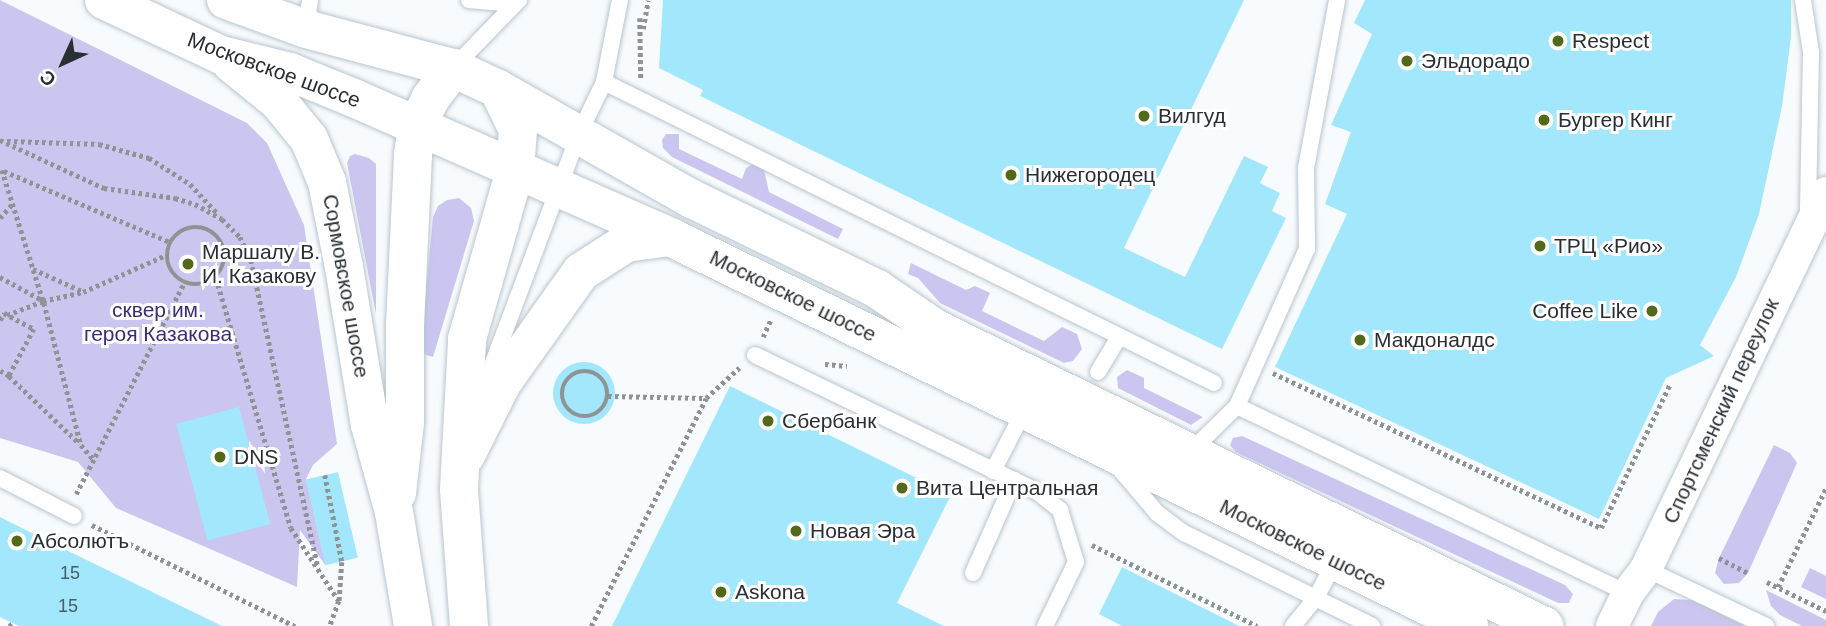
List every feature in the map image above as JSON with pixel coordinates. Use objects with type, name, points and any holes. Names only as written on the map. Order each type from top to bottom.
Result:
[{"type":"main road","name":"Московское шоссе","points":[[104,0],[221,55],[290,72],[670,237],[1469,626]]},
{"type":"main road","name":"Московское шоссе","points":[[226,0],[308,15],[453,68],[498,89],[692,199],[854,277],[936,329],[1544,626]]},
{"type":"main road","name":"Сормовское шоссе","points":[[221,55],[278,101],[309,139],[327,183],[370,425],[394,512],[413,626]]},
{"type":"main road","points":[[417,126],[430,99],[453,68]]},
{"type":"main road","points":[[469,626],[461,466],[467,339],[514,170],[518,130],[498,89]]},
{"type":"main road","name":"Сормовское шоссе","points":[[394,512],[405,422],[405,325],[417,126]]},
{"type":"main road","points":[[461,466],[502,383],[581,272],[626,243],[670,237]]},
{"type":"street","name":"Спортсменский переулок","points":[[1612,626],[1637,581],[1826,193]]},
{"type":"lane","points":[[469,0],[517,2]]},
{"type":"lane","points":[[1189,453],[1237,406],[1307,249],[1306,168],[1337,0]]},
{"type":"lane","points":[[1803,0],[1811,52],[1807,230]]},
{"type":"lane","points":[[453,68],[517,2]]},
{"type":"lane","points":[[462,416],[493,368],[578,136],[604,82],[615,4]]},
{"type":"lane","points":[[604,82],[1214,383]]},
{"type":"lane","points":[[1098,372],[1119,337]]},
{"type":"lane","points":[[755,355],[1036,491],[1060,510],[1076,562],[1045,626]]},
{"type":"lane","points":[[1237,406],[1637,581],[1766,626]]},
{"type":"lane","points":[[993,471],[1025,409]]},
{"type":"lane","points":[[1089,440],[1124,472],[1157,513],[1184,533],[1372,626]]},
{"type":"lane","points":[[0,478],[74,516]]},
{"type":"lane","points":[[973,573],[1014,481]]},
{"type":"lane","points":[[1293,626],[1316,598],[1335,561]]},
{"type":"path","points":[[641,101],[642,34],[648,0]]},
{"type":"path","points":[[637,11],[642,34]]},
{"type":"path","points":[[1,140],[104,188],[175,198],[209,210],[222,219]]},
{"type":"path","points":[[1,140],[99,144],[149,158],[190,184],[240,237],[251,260],[318,568]]},
{"type":"path","points":[[1,170],[43,301],[81,445]]},
{"type":"path","points":[[1,170],[170,242]]},
{"type":"path","points":[[0,218],[12,203]]},
{"type":"path","points":[[191,227],[202,227],[216,235],[225,254],[222,269],[216,278],[201,285],[184,283],[171,272],[166,255],[170,242],[177,234],[191,227]]},
{"type":"path","points":[[8,315],[43,301],[83,292],[166,255]]},
{"type":"path","points":[[33,269],[83,292]]},
{"type":"path","points":[[0,277],[43,301]]},
{"type":"path","points":[[216,278],[291,528],[340,601]]},
{"type":"path","points":[[82,481],[184,283]]},
{"type":"path","points":[[0,320],[4,313],[34,329],[9,376]]},
{"type":"path","points":[[591,626],[706,398],[755,355]]},
{"type":"path","points":[[588,370],[603,378],[608,396],[599,412],[583,417],[566,408],[561,390],[568,376],[577,371],[588,370]]},
{"type":"path","points":[[1268,370],[1601,528],[1670,384]]},
{"type":"path","points":[[0,371],[9,376],[93,459]]},
{"type":"path","points":[[608,396],[706,398]]},
{"type":"path","points":[[324,475],[342,562],[340,601],[330,626]]},
{"type":"path","points":[[1777,587],[1826,488]]},
{"type":"path","points":[[1612,505],[1619,509]]},
{"type":"path","points":[[74,516],[295,626]]},
{"type":"path","points":[[1719,558],[1748,573]]},
{"type":"path","points":[[1767,582],[1826,611]]},
{"type":"green space","name":"сквер им. героя Казакова","points":[[0,0],[247,123],[267,143],[304,225],[337,444],[313,465],[306,479],[326,566],[300,530],[297,587],[116,508],[78,462],[0,438]]},
{"type":"green space","points":[[666,134],[679,134],[679,149],[742,179],[746,168],[753,164],[764,170],[769,192],[843,229],[838,239],[672,157],[663,148],[662,140]]},
{"type":"green space","points":[[355,154],[369,158],[376,164],[376,314],[347,163],[350,156]]},
{"type":"green space","points":[[459,198],[471,208],[474,221],[433,357],[420,353],[433,217],[438,206],[447,200]]},
{"type":"green space","points":[[911,263],[966,290],[975,286],[990,293],[982,311],[1044,341],[1062,327],[1077,334],[1082,349],[1073,361],[1064,363],[940,303],[918,278],[908,274]]},
{"type":"green space","points":[[1127,370],[1144,378],[1144,388],[1203,417],[1191,425],[1118,388],[1117,377]]},
{"type":"green space","points":[[1242,436],[1565,585],[1573,594],[1569,603],[1558,603],[1236,452],[1230,445],[1233,438]]},
{"type":"green space","points":[[1774,445],[1790,453],[1797,463],[1748,573],[1739,583],[1724,584],[1715,573],[1719,558]]},
{"type":"green space","points":[[1810,568],[1826,576],[1826,599],[1801,587]]},
{"type":"green space","points":[[1766,590],[1826,620],[1826,626],[1802,626],[1780,615],[1771,606]]},
{"type":"green space","points":[[1674,599],[1692,600],[1745,626],[1651,626],[1658,612]]},
{"type":"building","name":"Нижегородец","points":[[663,0],[1244,0],[1124,248],[1185,277],[1244,156],[1268,167],[1260,183],[1280,193],[1272,211],[1286,218],[1222,349],[700,96],[703,90],[659,68]]},
{"type":"building","name":"ТРЦ «Рио»","points":[[1365,0],[1791,0],[1791,37],[1782,106],[1759,214],[1736,277],[1700,345],[1714,356],[1666,378],[1599,519],[1275,367],[1347,214],[1325,204],[1351,132],[1331,125],[1372,34],[1354,23]]},
{"type":"building","points":[[584,362],[596,364],[606,371],[613,381],[613,405],[606,415],[596,422],[584,424],[572,422],[562,415],[555,405],[553,393],[555,381],[562,371],[572,364]]},
{"type":"building","name":"Новая Эра","points":[[730,386],[951,495],[897,603],[944,626],[612,626]]},
{"type":"building","points":[[239,407],[270,524],[208,541],[176,424]]},
{"type":"building","points":[[338,472],[358,558],[326,565],[306,479]]},
{"type":"building","points":[[0,517],[222,626],[19,626],[0,617]]},
{"type":"building","points":[[1122,567],[1239,626],[1122,626],[1099,614]]},
{"type":"place","name":"Respect","points":[[1558,41]]},
{"type":"place","name":"Эльдорадо","points":[[1407,61]]},
{"type":"place","name":"Вилгуд","points":[[1144,116]]},
{"type":"place","name":"Бургер Кинг","points":[[1544,120]]},
{"type":"place","name":"Нижегородец","points":[[1011,175]]},
{"type":"place","name":"ТРЦ «Рио»","points":[[1540,246]]},
{"type":"place","name":"Маршалу В. И. Казакову","points":[[188,264]]},
{"type":"place","name":"Coffee Like","points":[[1652,311]]},
{"type":"place","name":"Макдоналдс","points":[[1360,340]]},
{"type":"place","name":"Сбербанк","points":[[768,421]]},
{"type":"place","name":"DNS","points":[[220,457]]},
{"type":"place","name":"Вита Центральная","points":[[902,488]]},
{"type":"place","name":"Новая Эра","points":[[796,531]]},
{"type":"place","name":"Абсолютъ","points":[[17,541]]},
{"type":"place","name":"Askona","points":[[721,592]]}]
